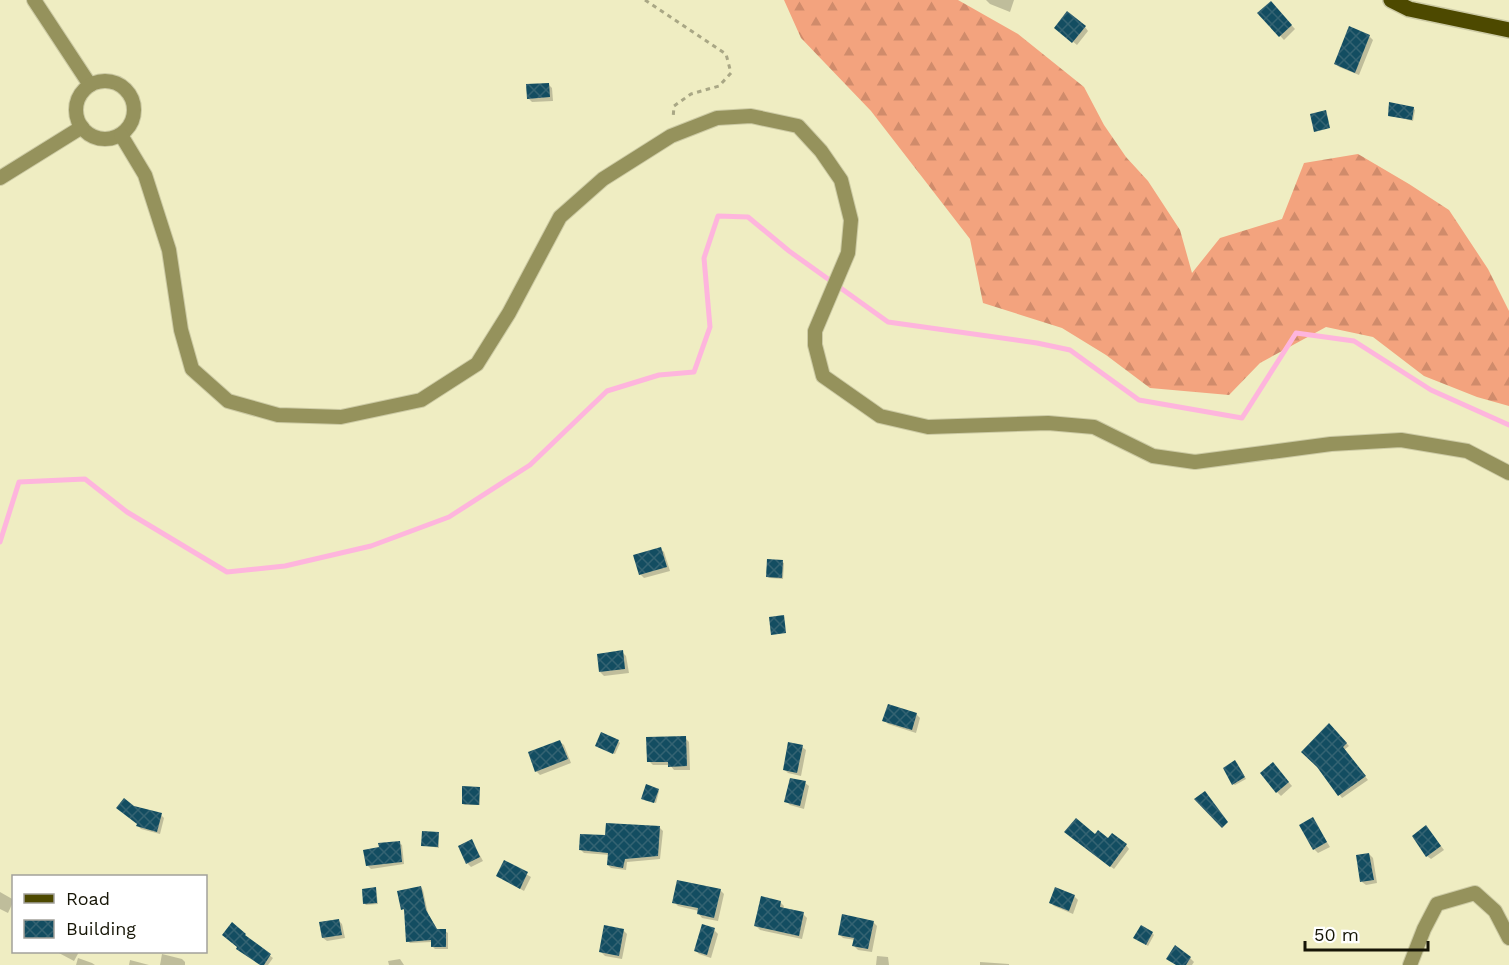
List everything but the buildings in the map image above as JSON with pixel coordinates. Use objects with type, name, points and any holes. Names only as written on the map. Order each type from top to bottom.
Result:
[{"type":"main road","points":[[1391,0],[1409,9],[1509,30]]},
{"type":"street","points":[[34,0],[90,85]]},
{"type":"street","points":[[112,81],[121,85],[128,92],[135,110],[128,129],[121,135],[102,140],[93,137],[82,127],[76,114],[76,105],[79,96],[90,85],[112,81]]},
{"type":"street","points":[[121,135],[145,175],[169,250],[181,330],[192,369],[228,401],[278,415],[341,417],[421,400],[477,364],[509,313],[560,217],[603,179],[671,136],[717,118],[751,116],[798,126],[821,151],[841,180],[851,220],[848,253],[815,331],[815,345],[823,376],[880,416],[927,428],[1048,423],[1094,427],[1153,456],[1195,462],[1331,444],[1401,440],[1467,451],[1509,473]]},
{"type":"street","points":[[0,178],[82,127]]},
{"type":"street","points":[[1410,965],[1437,904],[1475,893],[1495,911],[1509,938]]},
{"type":"path","points":[[645,0],[726,54],[731,74],[718,86],[691,94],[674,106],[671,136]]},
{"type":"green space","points":[[784,0],[958,0],[1018,34],[1084,87],[1104,125],[1126,157],[1148,181],[1180,230],[1192,273],[1220,238],[1282,219],[1304,163],[1358,154],[1449,210],[1488,269],[1509,311],[1509,406],[1477,397],[1424,376],[1373,337],[1326,327],[1260,363],[1229,395],[1150,388],[1106,355],[1062,328],[983,303],[970,239],[871,111],[801,38]]},
{"type":"waterway","points":[[0,542],[19,482],[85,479],[127,512],[227,572],[285,566],[371,546],[449,517],[530,465],[607,391],[659,375],[694,372],[710,327],[704,258],[718,216],[748,217],[789,251],[888,322],[1037,343],[1070,350],[1139,400],[1242,418],[1296,333],[1354,341],[1431,390],[1509,425]]}]
